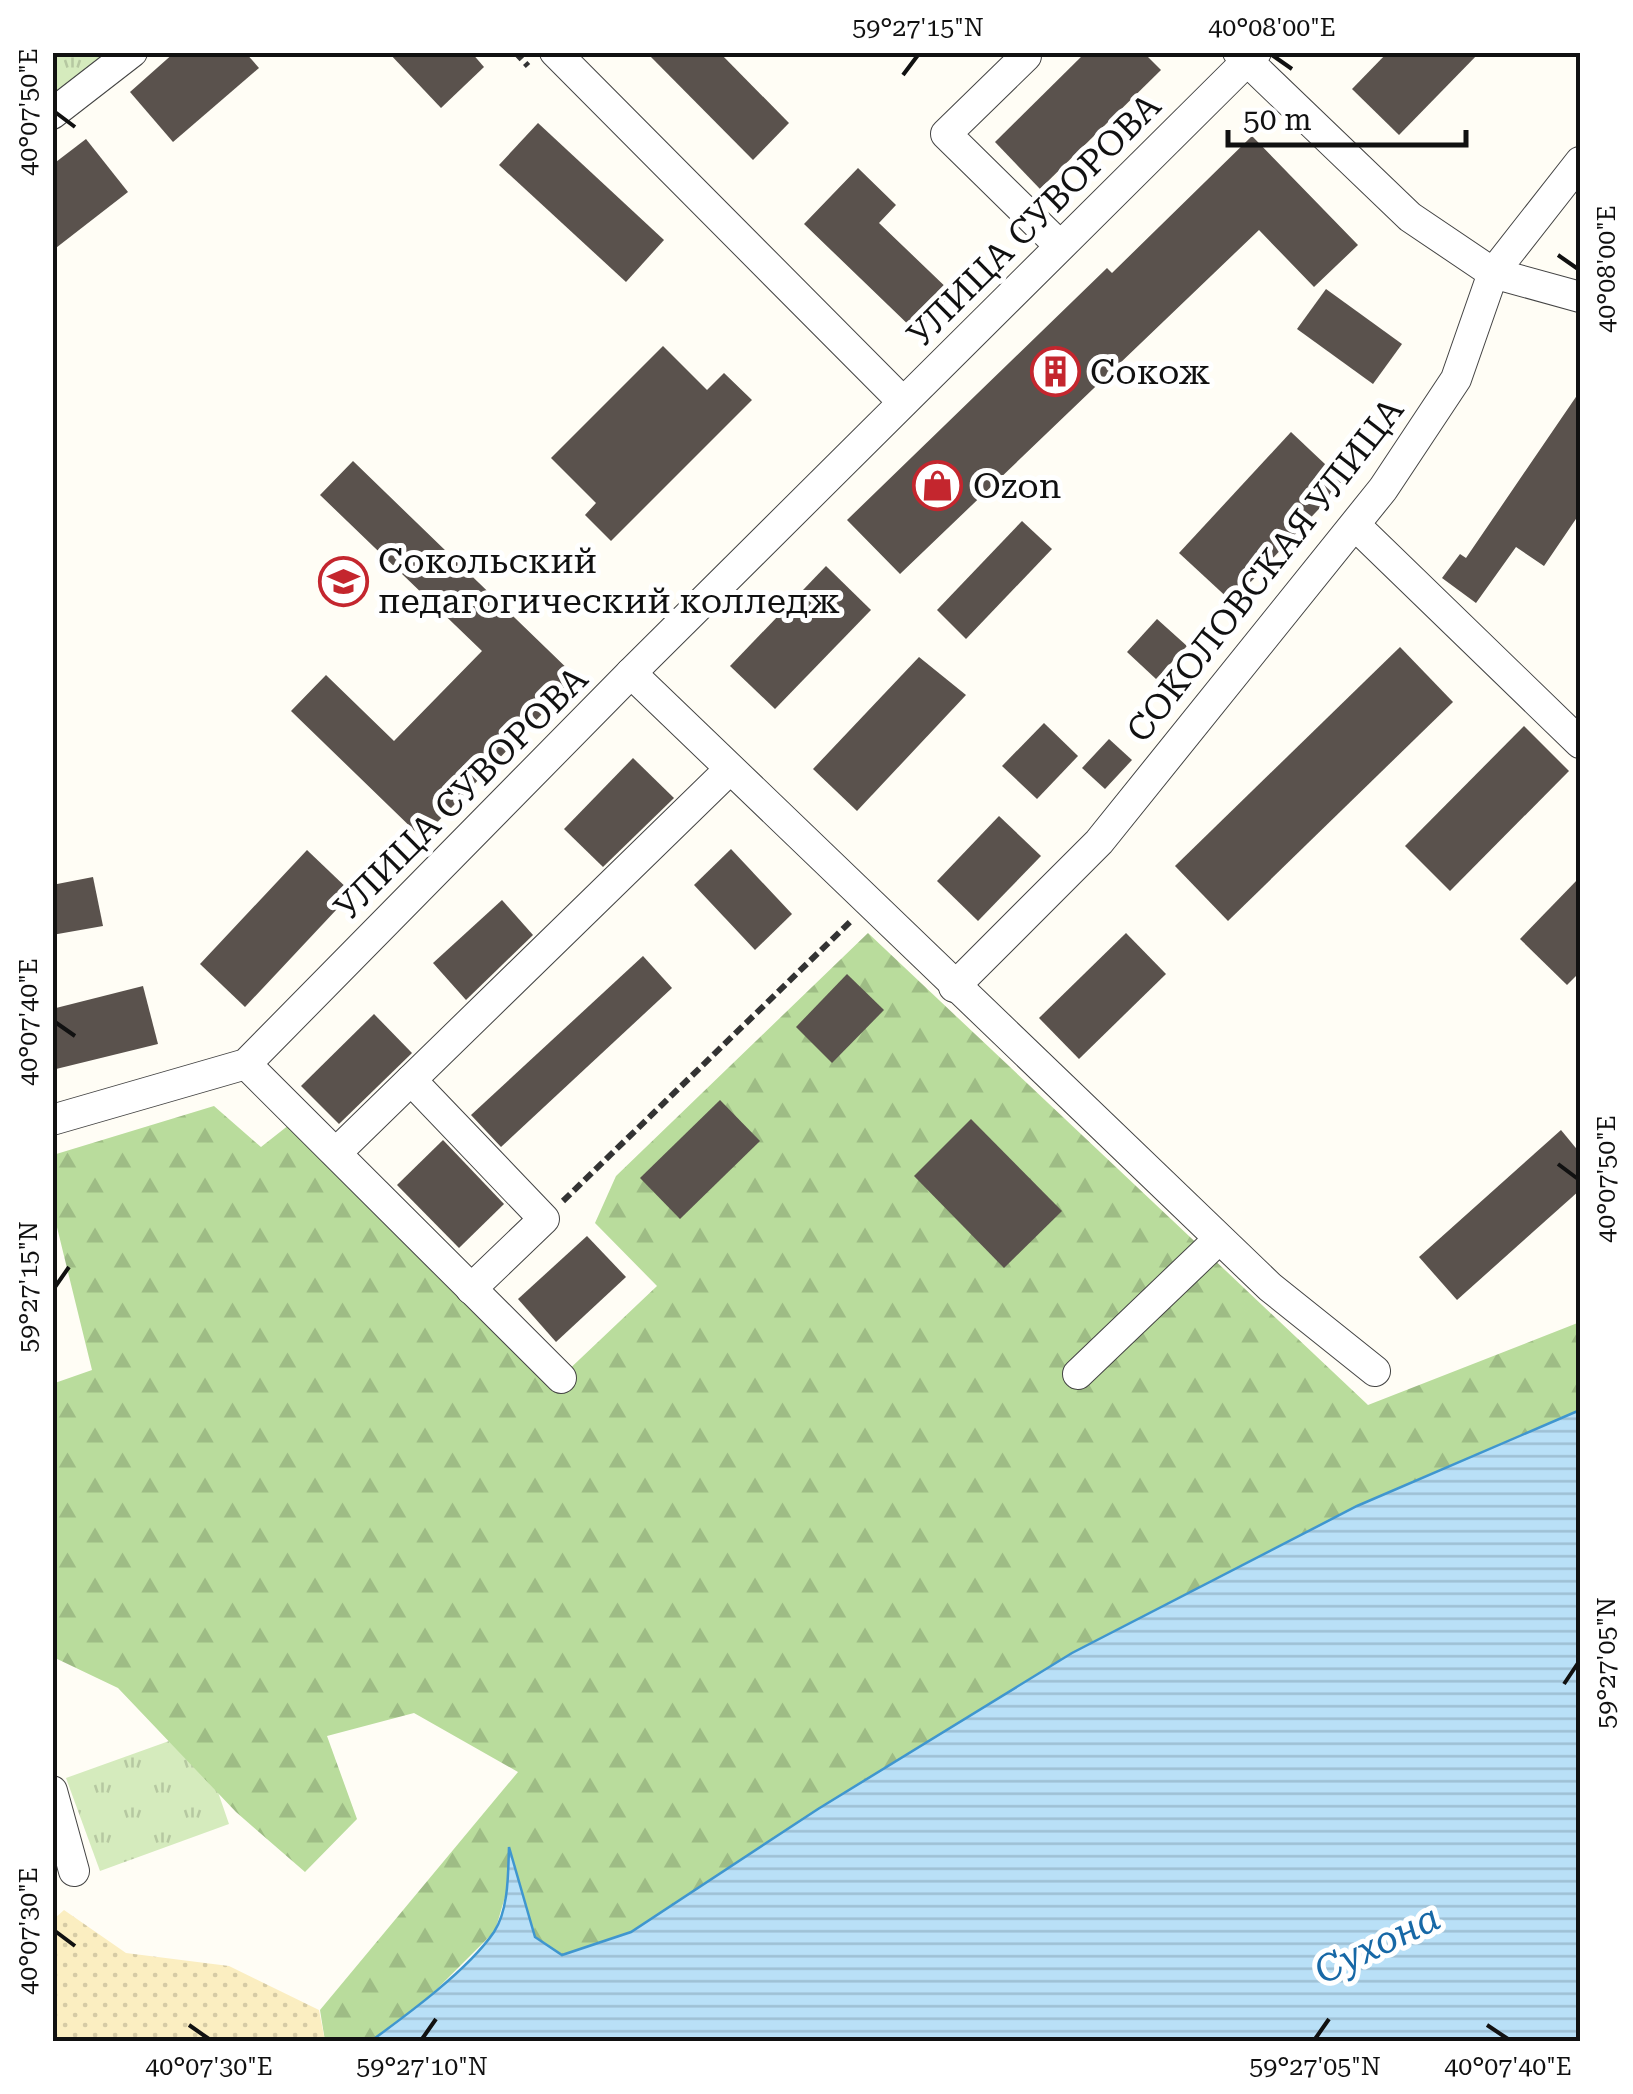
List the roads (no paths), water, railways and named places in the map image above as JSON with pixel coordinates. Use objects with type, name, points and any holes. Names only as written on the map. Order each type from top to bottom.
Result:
[{"type":"street","points":[[52,114],[132,52]]},
{"type":"street","points":[[1022,52],[1026,56],[946,134],[1060,246]]},
{"type":"street","points":[[1247,56],[1410,217],[1493,272],[1580,297]]},
{"type":"street","name":"УЛИЦА СУВОРОВА","points":[[52,1120],[246,1064],[1247,56]]},
{"type":"street","points":[[573,60],[903,402]]},
{"type":"street","name":"СОКОЛОВСКАЯ УЛИЦА","points":[[954,987],[1099,842],[1355,524],[1456,380],[1493,272],[1580,162]]},
{"type":"street","points":[[1355,524],[1580,743]]},
{"type":"street","points":[[631,674],[1270,1287],[1375,1371]]},
{"type":"street","points":[[336,1153],[730,770]]},
{"type":"street","points":[[246,1064],[560,1378]]},
{"type":"street","points":[[410,1080],[544,1219],[471,1288]]},
{"type":"street","points":[[1078,1374],[1219,1239]]},
{"type":"street","points":[[52,1791],[74,1871]]},
{"type":"water","name":"Сухона","points":[[1580,1410],[1580,2041],[371,2041],[453,1976],[494,1932],[505,1902],[509,1847],[535,1937],[562,1955],[631,1932],[818,1809],[1072,1653],[1357,1506]]},
{"type":"place","name":"Сокож","points":[[1055,372]]},
{"type":"place","name":"Ozon","points":[[938,486]]},
{"type":"place","name":"Сокольский педагогический колледж","points":[[343,581]]}]
